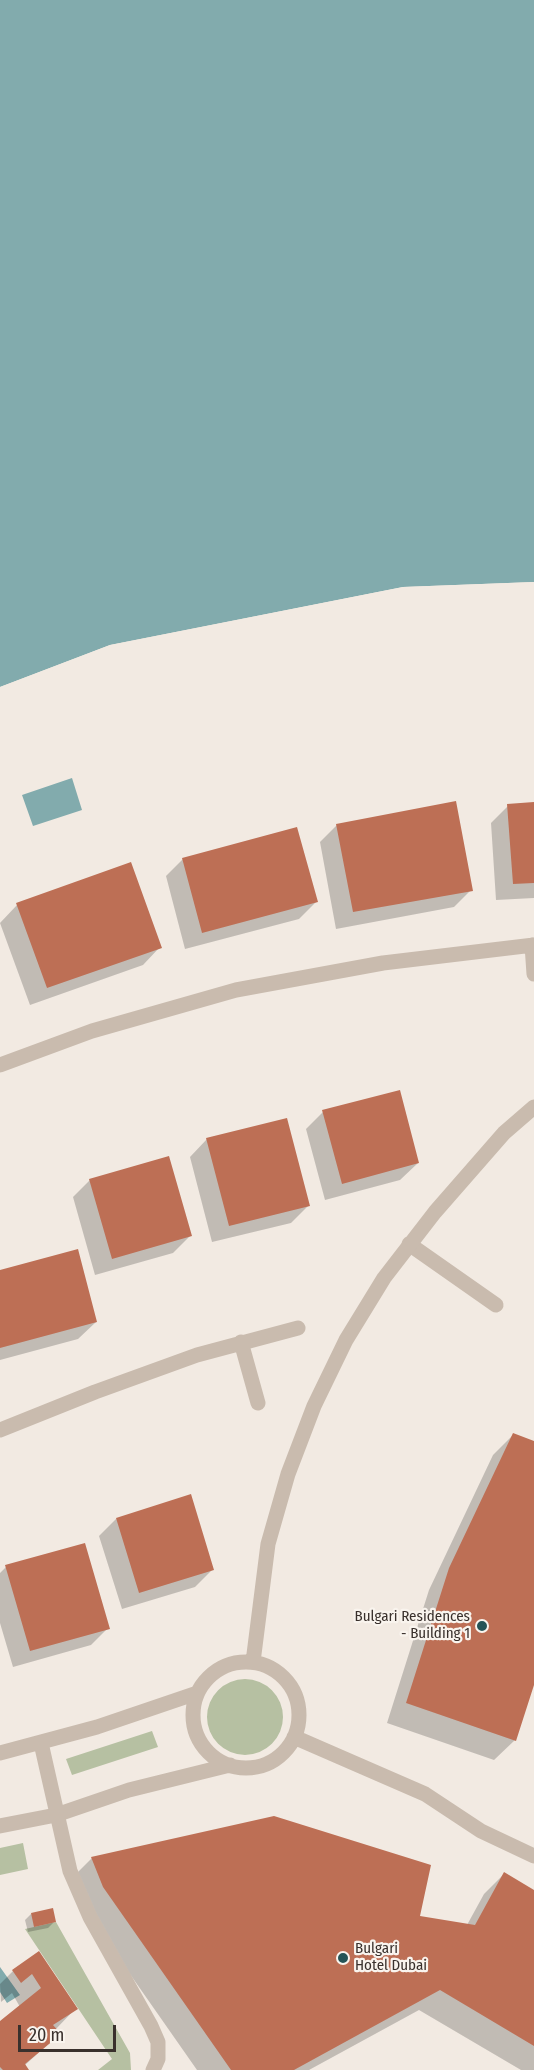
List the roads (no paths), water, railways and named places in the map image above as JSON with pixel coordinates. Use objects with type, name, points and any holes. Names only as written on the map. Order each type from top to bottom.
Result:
[{"type":"street","points":[[0,1065],[92,1031],[236,990],[383,963],[533,945],[534,974]]},
{"type":"street","points":[[254,1662],[268,1545],[288,1474],[314,1406],[346,1340],[384,1278],[435,1212],[504,1133],[534,1107]]},
{"type":"street","points":[[410,1244],[496,1305]]},
{"type":"street","points":[[0,1430],[115,1384],[197,1355],[298,1328]]},
{"type":"street","points":[[241,1342],[258,1402]]},
{"type":"street","points":[[236,1662],[254,1662],[270,1667],[284,1677],[294,1691],[299,1708],[299,1723],[286,1750],[274,1760],[245,1768],[230,1765],[214,1757],[202,1744],[195,1728],[193,1710],[197,1693],[207,1678],[221,1668],[236,1662]]},
{"type":"street","points":[[0,1753],[98,1727],[197,1693]]},
{"type":"street","points":[[294,1737],[425,1794],[481,1831],[534,1856]]},
{"type":"street","points":[[40,1743],[70,1871],[90,1917],[152,2026],[158,2042],[158,2059],[153,2070]]},
{"type":"street","points":[[0,1826],[56,1815],[129,1790],[230,1765]]},
{"type":"water","points":[[0,0],[534,0],[534,582],[403,587],[110,645],[0,687]]},
{"type":"water","points":[[72,778],[82,810],[33,826],[22,795]]},
{"type":"water","points":[[0,1967],[20,1995],[7,2003],[0,1992]]},
{"type":"place","name":"Bulgari Residences - Building 1","points":[[482,1626]]},
{"type":"place","name":"Bulgari Hotel Dubai","points":[[343,1958]]}]
